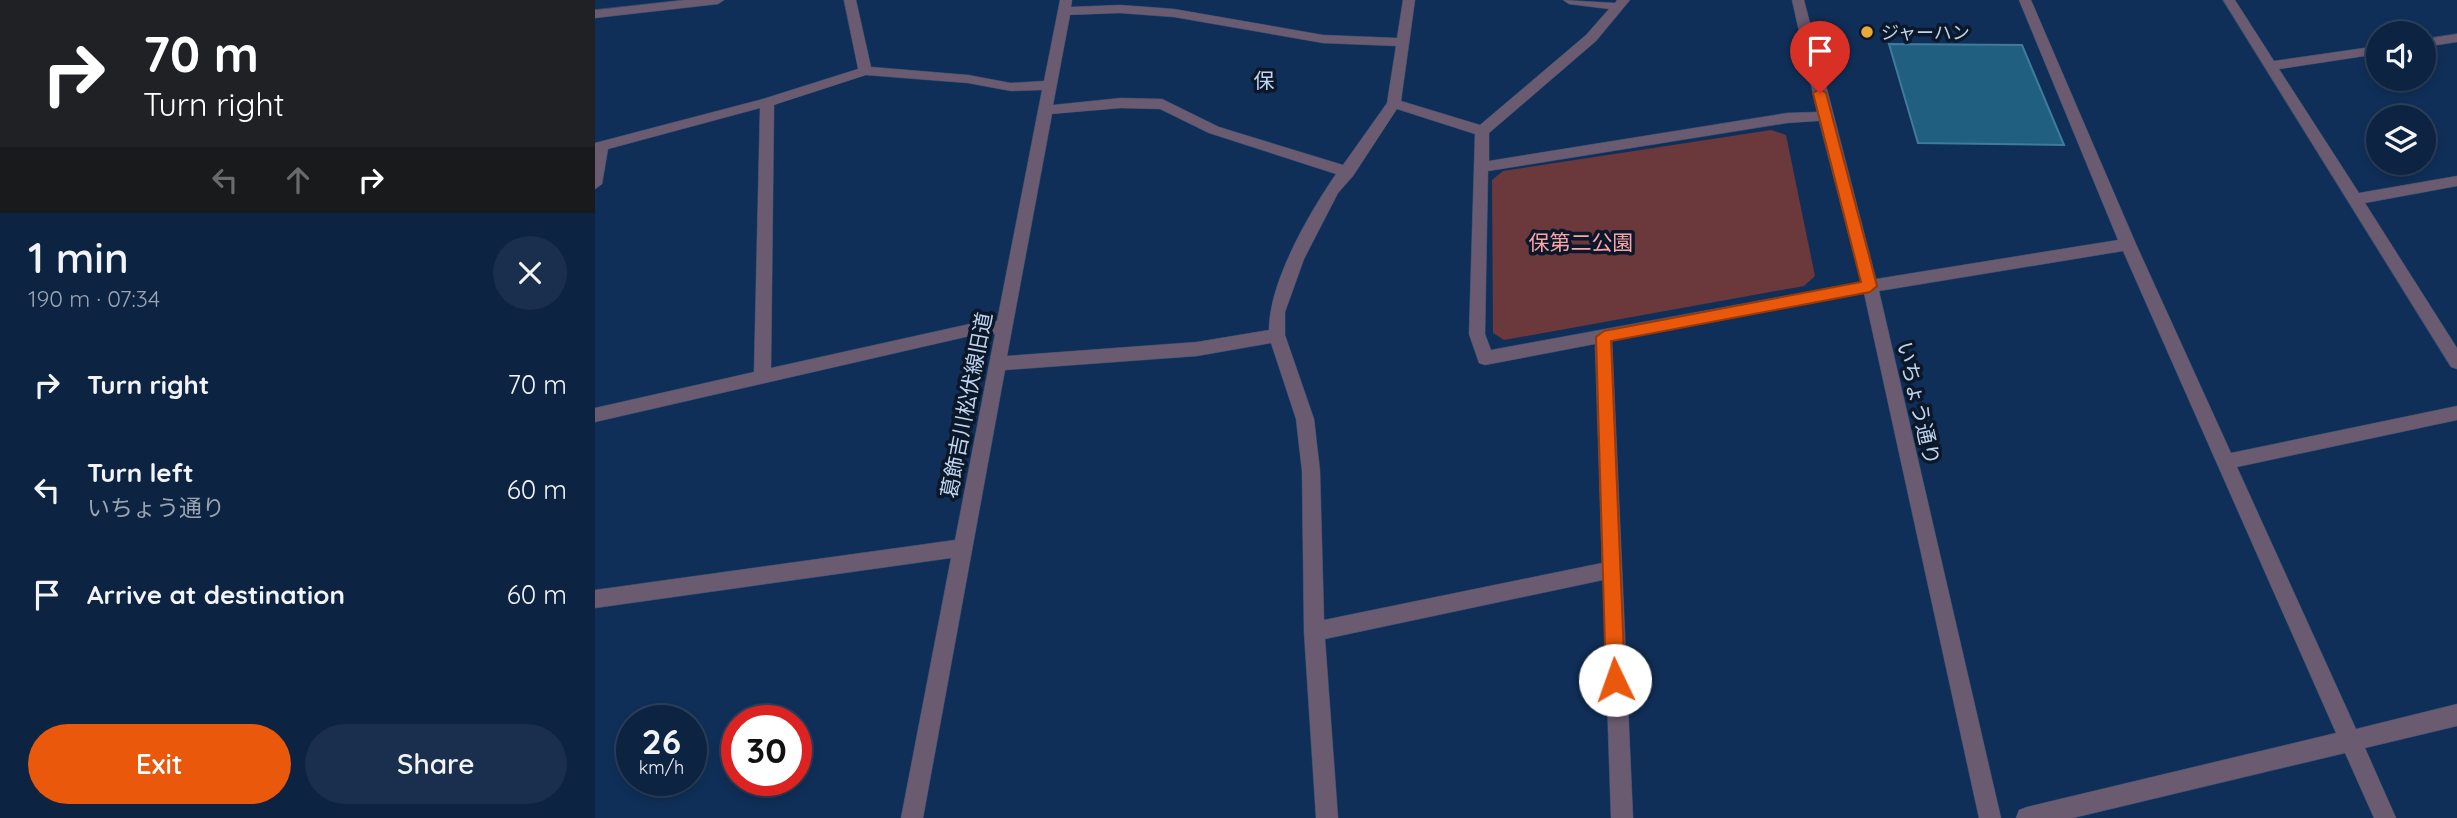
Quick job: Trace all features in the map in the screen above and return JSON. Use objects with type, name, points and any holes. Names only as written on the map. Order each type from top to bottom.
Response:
[{"type":"street","points":[[595,14],[718,0]]},
{"type":"street","points":[[850,0],[865,71]]},
{"type":"street","points":[[1327,818],[1314,632],[1310,458],[1305,419],[1277,335],[1277,312],[1292,270],[1332,191],[1348,172],[1394,103],[1409,0]]},
{"type":"street","points":[[1569,0],[1621,3]]},
{"type":"street","name":"いちょう通り","points":[[1798,0],[1825,116],[1870,286],[1990,818]]},
{"type":"street","points":[[2025,0],[2128,244],[2385,818]]},
{"type":"street","points":[[2229,0],[2357,199],[2457,362]]},
{"type":"street","points":[[1621,3],[1591,38],[1482,131],[1477,334],[1485,358],[1870,286],[2128,244]]},
{"type":"street","points":[[1065,6],[1174,13],[1323,39],[1403,42]]},
{"type":"street","name":"葛飾吉川松伏線旧道","points":[[912,818],[1065,6]]},
{"type":"street","points":[[2436,41],[2457,38]]},
{"type":"street","points":[[2269,66],[2366,52]]},
{"type":"street","points":[[595,184],[598,147],[767,102],[865,71],[968,79],[1011,87],[1049,85]]},
{"type":"street","points":[[762,376],[767,102]]},
{"type":"street","points":[[1045,110],[1121,103],[1162,104],[1214,130],[1348,172]]},
{"type":"street","points":[[1394,103],[1482,131]]},
{"type":"street","points":[[1480,167],[1787,118],[1825,116]]},
{"type":"street","points":[[2357,199],[2457,181]]},
{"type":"street","points":[[595,415],[974,329],[1005,327]]},
{"type":"street","points":[[998,364],[1197,349],[1277,335]]},
{"type":"street","points":[[1604,337],[1610,570],[1622,818]]},
{"type":"street","points":[[2226,462],[2457,413]]},
{"type":"street","points":[[595,599],[961,548]]},
{"type":"street","points":[[1314,632],[1610,570]]},
{"type":"street","points":[[2027,818],[2457,715]]},
{"type":"green space","name":"保第二公園","points":[[1771,130],[1786,135],[1815,276],[1804,286],[1504,340],[1493,333],[1492,180],[1503,171]]},
{"type":"building","points":[[1889,44],[2022,45],[2064,145],[1918,143]]},
{"type":"place","name":"ジャーハン","points":[[1867,32]]},
{"type":"district","name":"保","points":[[1264,80]]},
{"type":"route","points":[[1615,680],[1604,337],[1870,286],[1820,93]]}]
